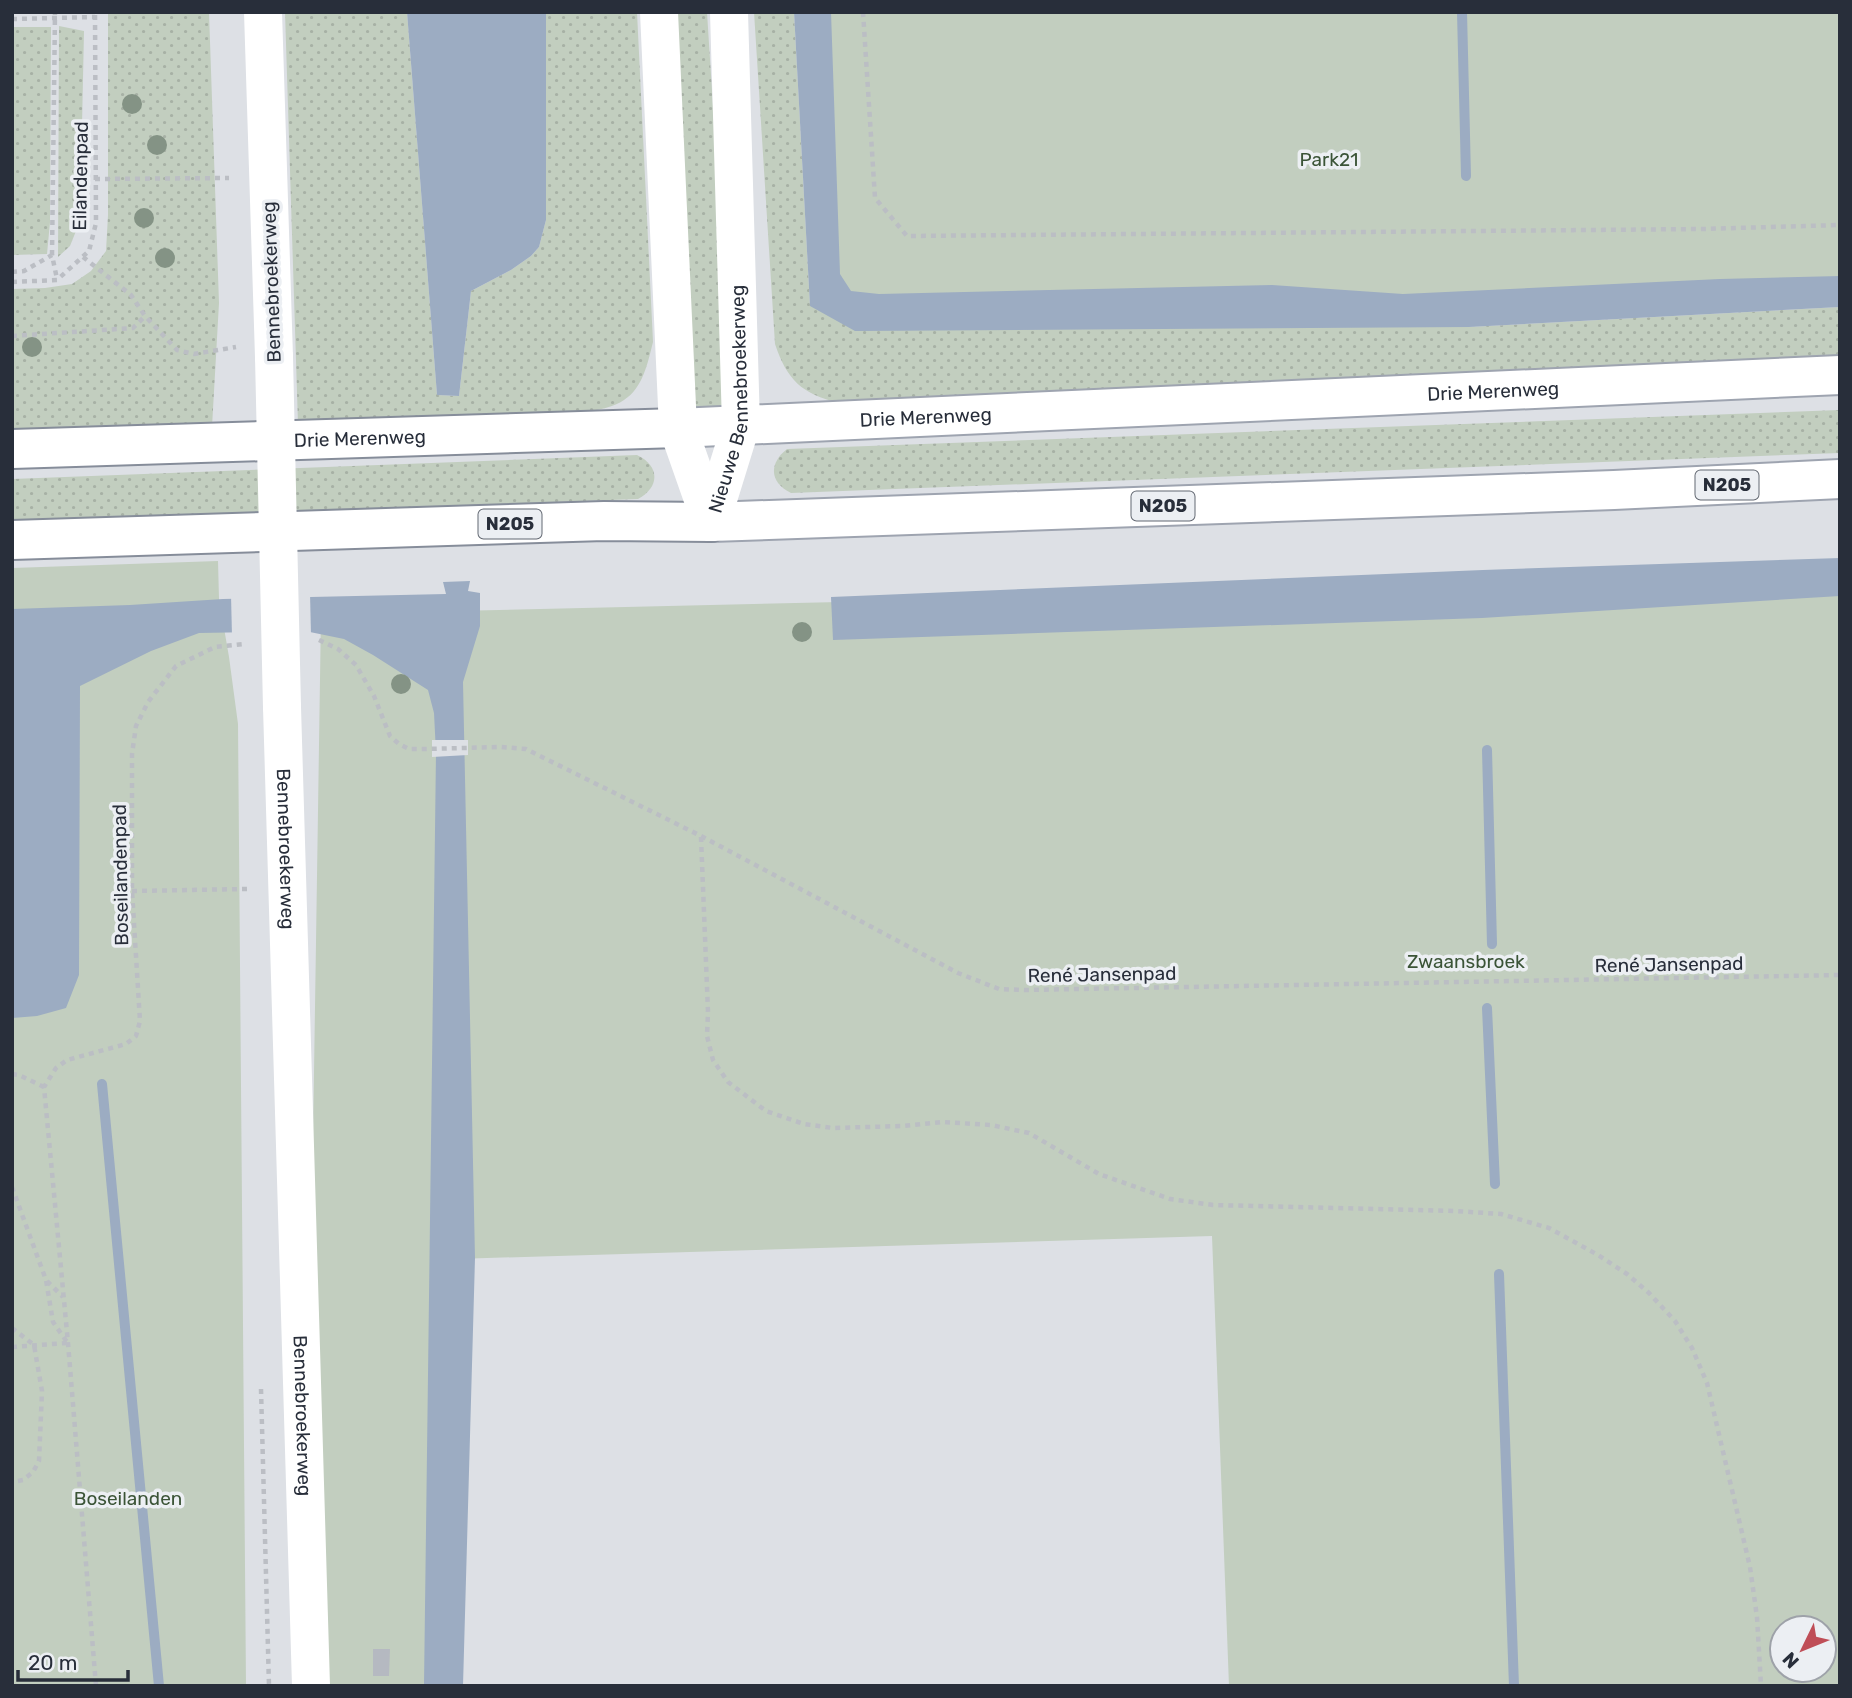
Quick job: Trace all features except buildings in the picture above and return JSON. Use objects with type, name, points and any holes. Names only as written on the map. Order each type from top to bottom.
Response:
[{"type":"main road","name":"Bennebroekerweg","points":[[263,12],[311,1686]]},
{"type":"main road","name":"Nieuwe Bennebroekerweg","points":[[659,12],[678,428],[711,522]]},
{"type":"main road","name":"Nieuwe Bennebroekerweg","points":[[711,522],[741,425],[729,12]]},
{"type":"main road","name":"Drie Merenweg","points":[[12,449],[678,428],[1840,375]]},
{"type":"main road","name":"N205","points":[[12,540],[604,521],[711,522],[1614,490],[1840,479]]},
{"type":"path","points":[[863,12],[876,198],[907,236],[1702,229],[1840,225]]},
{"type":"path","points":[[12,19],[95,14]]},
{"type":"path","name":"Eilandenpad","points":[[57,280],[89,251],[96,223],[95,14]]},
{"type":"path","points":[[12,282],[57,280],[52,255],[55,15]]},
{"type":"path","points":[[95,179],[229,178]]},
{"type":"path","points":[[12,272],[24,271],[52,255]]},
{"type":"path","points":[[83,257],[131,295],[145,316],[177,349],[194,354],[236,347]]},
{"type":"path","points":[[12,336],[133,328],[145,316]]},
{"type":"path","name":"René Jansenpad","points":[[312,638],[338,649],[356,665],[374,696],[390,736],[399,744],[409,749],[526,749],[701,836],[958,973],[999,989],[1840,975]]},
{"type":"path","name":"Boseilandenpad","points":[[44,1087],[48,1077],[67,1060],[126,1044],[136,1036],[140,1021],[132,891],[132,754],[136,726],[148,702],[176,666],[215,647],[256,643]]},
{"type":"path","points":[[701,836],[707,1036],[713,1060],[728,1082],[766,1111],[804,1124],[833,1128],[943,1122],[991,1125],[1029,1133],[1099,1174],[1170,1199],[1213,1205],[1501,1214],[1549,1228],[1627,1274],[1675,1321],[1692,1348],[1707,1383],[1749,1567],[1757,1617],[1761,1686]]},
{"type":"path","points":[[132,891],[247,889]]},
{"type":"path","points":[[12,1074],[44,1087],[96,1686]]},
{"type":"path","points":[[12,1187],[46,1280],[53,1322],[68,1343]]},
{"type":"path","points":[[46,1280],[64,1298]]},
{"type":"path","points":[[12,1328],[34,1345],[43,1391],[39,1461],[33,1472],[23,1480],[12,1482]]},
{"type":"path","points":[[12,1348],[68,1343]]},
{"type":"green space","points":[[108,12],[209,12],[219,303],[212,427],[12,434],[12,289],[72,284],[91,271],[106,251]]},
{"type":"green space","points":[[285,12],[407,12],[437,395],[459,396],[471,291],[531,256],[539,247],[546,220],[546,12],[637,12],[653,342],[644,374],[630,395],[616,404],[588,413],[298,424]]},
{"type":"green space","points":[[668,12],[707,12],[732,407],[694,409]]},
{"type":"green space","points":[[754,12],[794,12],[810,306],[1469,327],[1840,307],[1840,359],[839,403],[826,399],[798,384],[785,367],[775,344]]},
{"type":"green space","name":"Park21","points":[[819,12],[1840,12],[1840,291],[840,306]]},
{"type":"green space","points":[[59,26],[84,31],[80,221],[70,246],[58,257]]},
{"type":"green space","points":[[12,27],[51,27],[50,222],[47,254],[12,255]]},
{"type":"green space","points":[[1840,410],[1840,453],[791,493],[779,484],[774,473],[777,461],[787,449]]},
{"type":"green space","points":[[637,455],[650,465],[654,477],[650,489],[638,499],[12,522],[12,479]]},
{"type":"green space","name":"Boseilanden","points":[[218,561],[219,599],[238,724],[246,1686],[12,1686],[12,568]]},
{"type":"green space","name":"Zwaansbroek","points":[[1840,579],[1840,1686],[1229,1686],[1212,1236],[456,1259],[445,1686],[329,1686],[312,1204],[321,614]]},
{"type":"water","points":[[407,12],[546,12],[546,220],[539,247],[531,256],[471,291],[459,396],[437,395]]},
{"type":"water","points":[[794,12],[831,12],[840,274],[851,291],[879,294],[1272,285],[1403,294],[1840,276],[1840,307],[1469,327],[855,331],[810,306]]},
{"type":"water","points":[[1840,558],[1840,596],[1482,618],[833,640],[831,597]]},
{"type":"water","points":[[470,581],[468,591],[480,593],[480,626],[463,682],[475,1258],[463,1686],[424,1686],[436,753],[434,713],[428,690],[344,639],[305,631],[199,633],[151,651],[80,686],[79,975],[66,1008],[37,1016],[12,1018],[12,609],[223,599],[446,594],[443,582]]},
{"type":"pier","points":[[310,593],[311,635],[232,636],[231,595]]},
{"type":"pier","points":[[432,740],[468,740],[468,755],[432,757]]},
{"type":"waterway","points":[[1462,12],[1466,176]]},
{"type":"waterway","points":[[1487,750],[1492,944]]},
{"type":"waterway","points":[[1487,1008],[1495,1184]]},
{"type":"waterway","points":[[102,1084],[159,1686]]},
{"type":"waterway","points":[[1499,1274],[1514,1686]]}]
